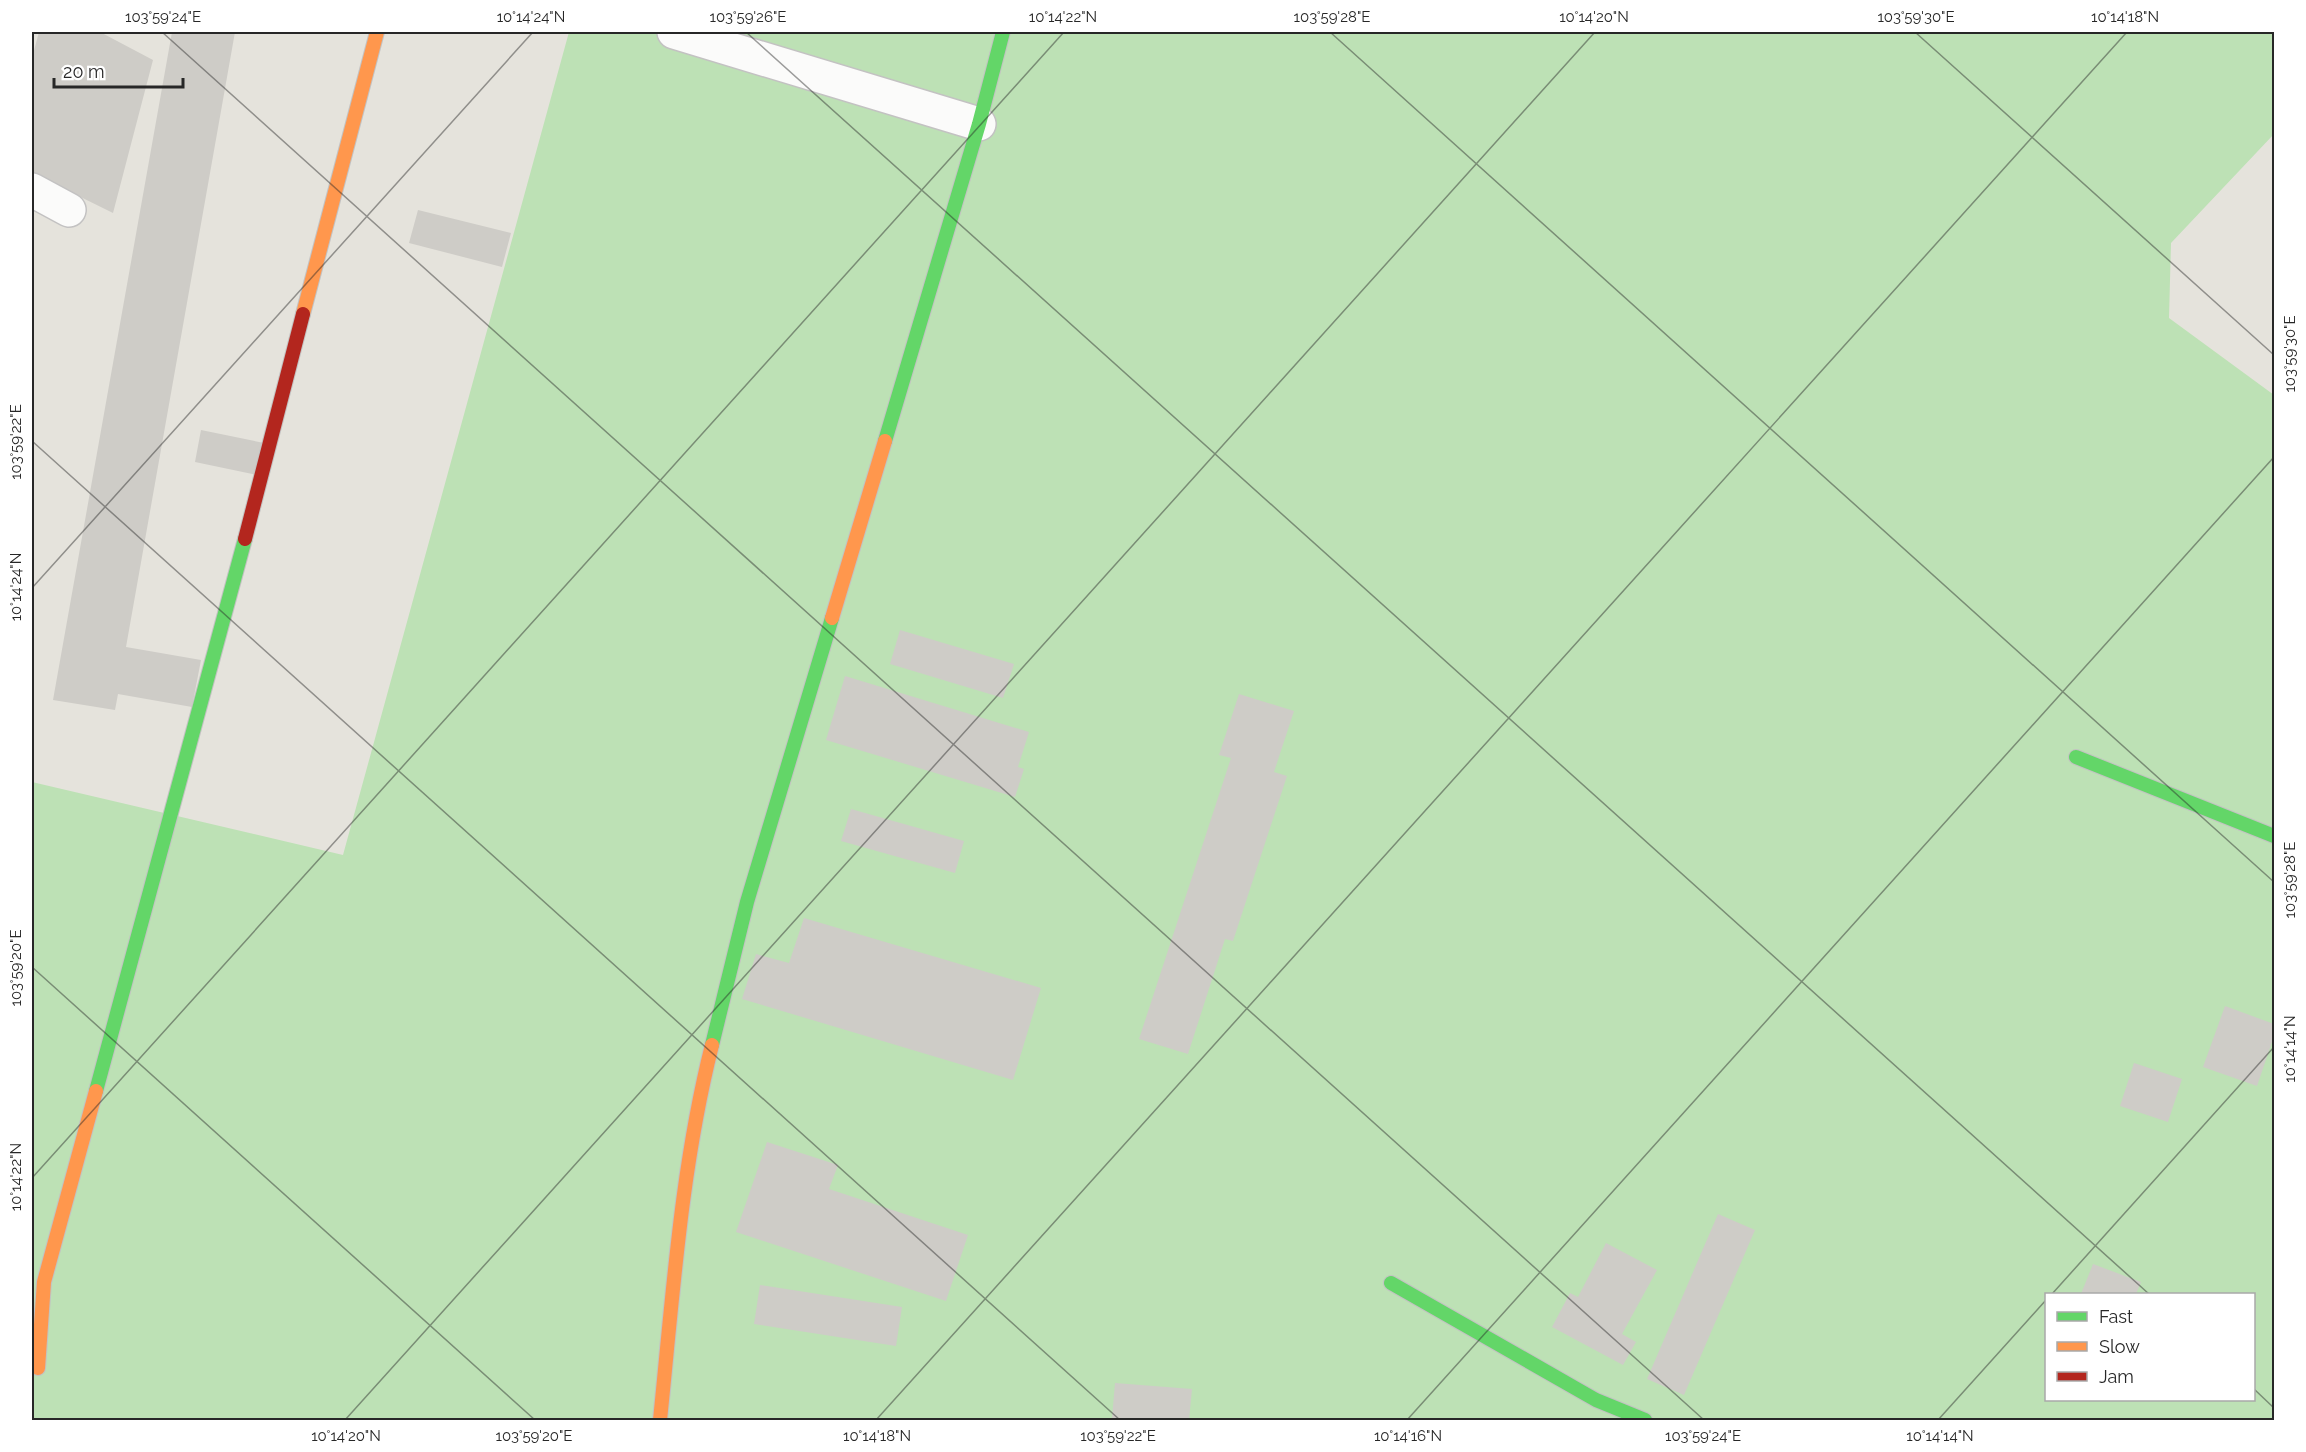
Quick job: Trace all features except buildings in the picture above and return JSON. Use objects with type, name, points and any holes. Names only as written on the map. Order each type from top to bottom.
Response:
[{"type":"street","points":[[38,1368],[44,1282],[203,700],[377,32]]},
{"type":"street","points":[[674,32],[979,124]]},
{"type":"street","points":[[660,1420],[682,1199],[699,1097],[747,902],[979,124],[1003,32]]},
{"type":"street","points":[[32,190],[69,210]]},
{"type":"street","points":[[2076,757],[2274,836]]},
{"type":"street","points":[[1391,1283],[1596,1400],[1645,1420]]},
{"type":"green space","points":[[569,32],[2274,32],[2274,134],[2171,243],[2169,318],[2274,395],[2274,1420],[32,1420],[32,782],[343,855]]},
{"type":"traffic: fast","points":[[885,441],[979,124],[1003,32]]},
{"type":"traffic: fast","points":[[96,1091],[245,539]]},
{"type":"traffic: fast","points":[[712,1045],[747,902],[832,618]]},
{"type":"traffic: fast","points":[[2076,757],[2274,836]]},
{"type":"traffic: fast","points":[[1391,1283],[1596,1400],[1645,1420]]},
{"type":"traffic: slow","points":[[303,314],[377,32]]},
{"type":"traffic: slow","points":[[832,618],[885,441]]},
{"type":"traffic: slow","points":[[660,1420],[685,1184],[701,1091],[712,1045]]},
{"type":"traffic: slow","points":[[38,1368],[44,1282],[96,1091]]},
{"type":"traffic: jam","points":[[245,539],[303,314]]}]
